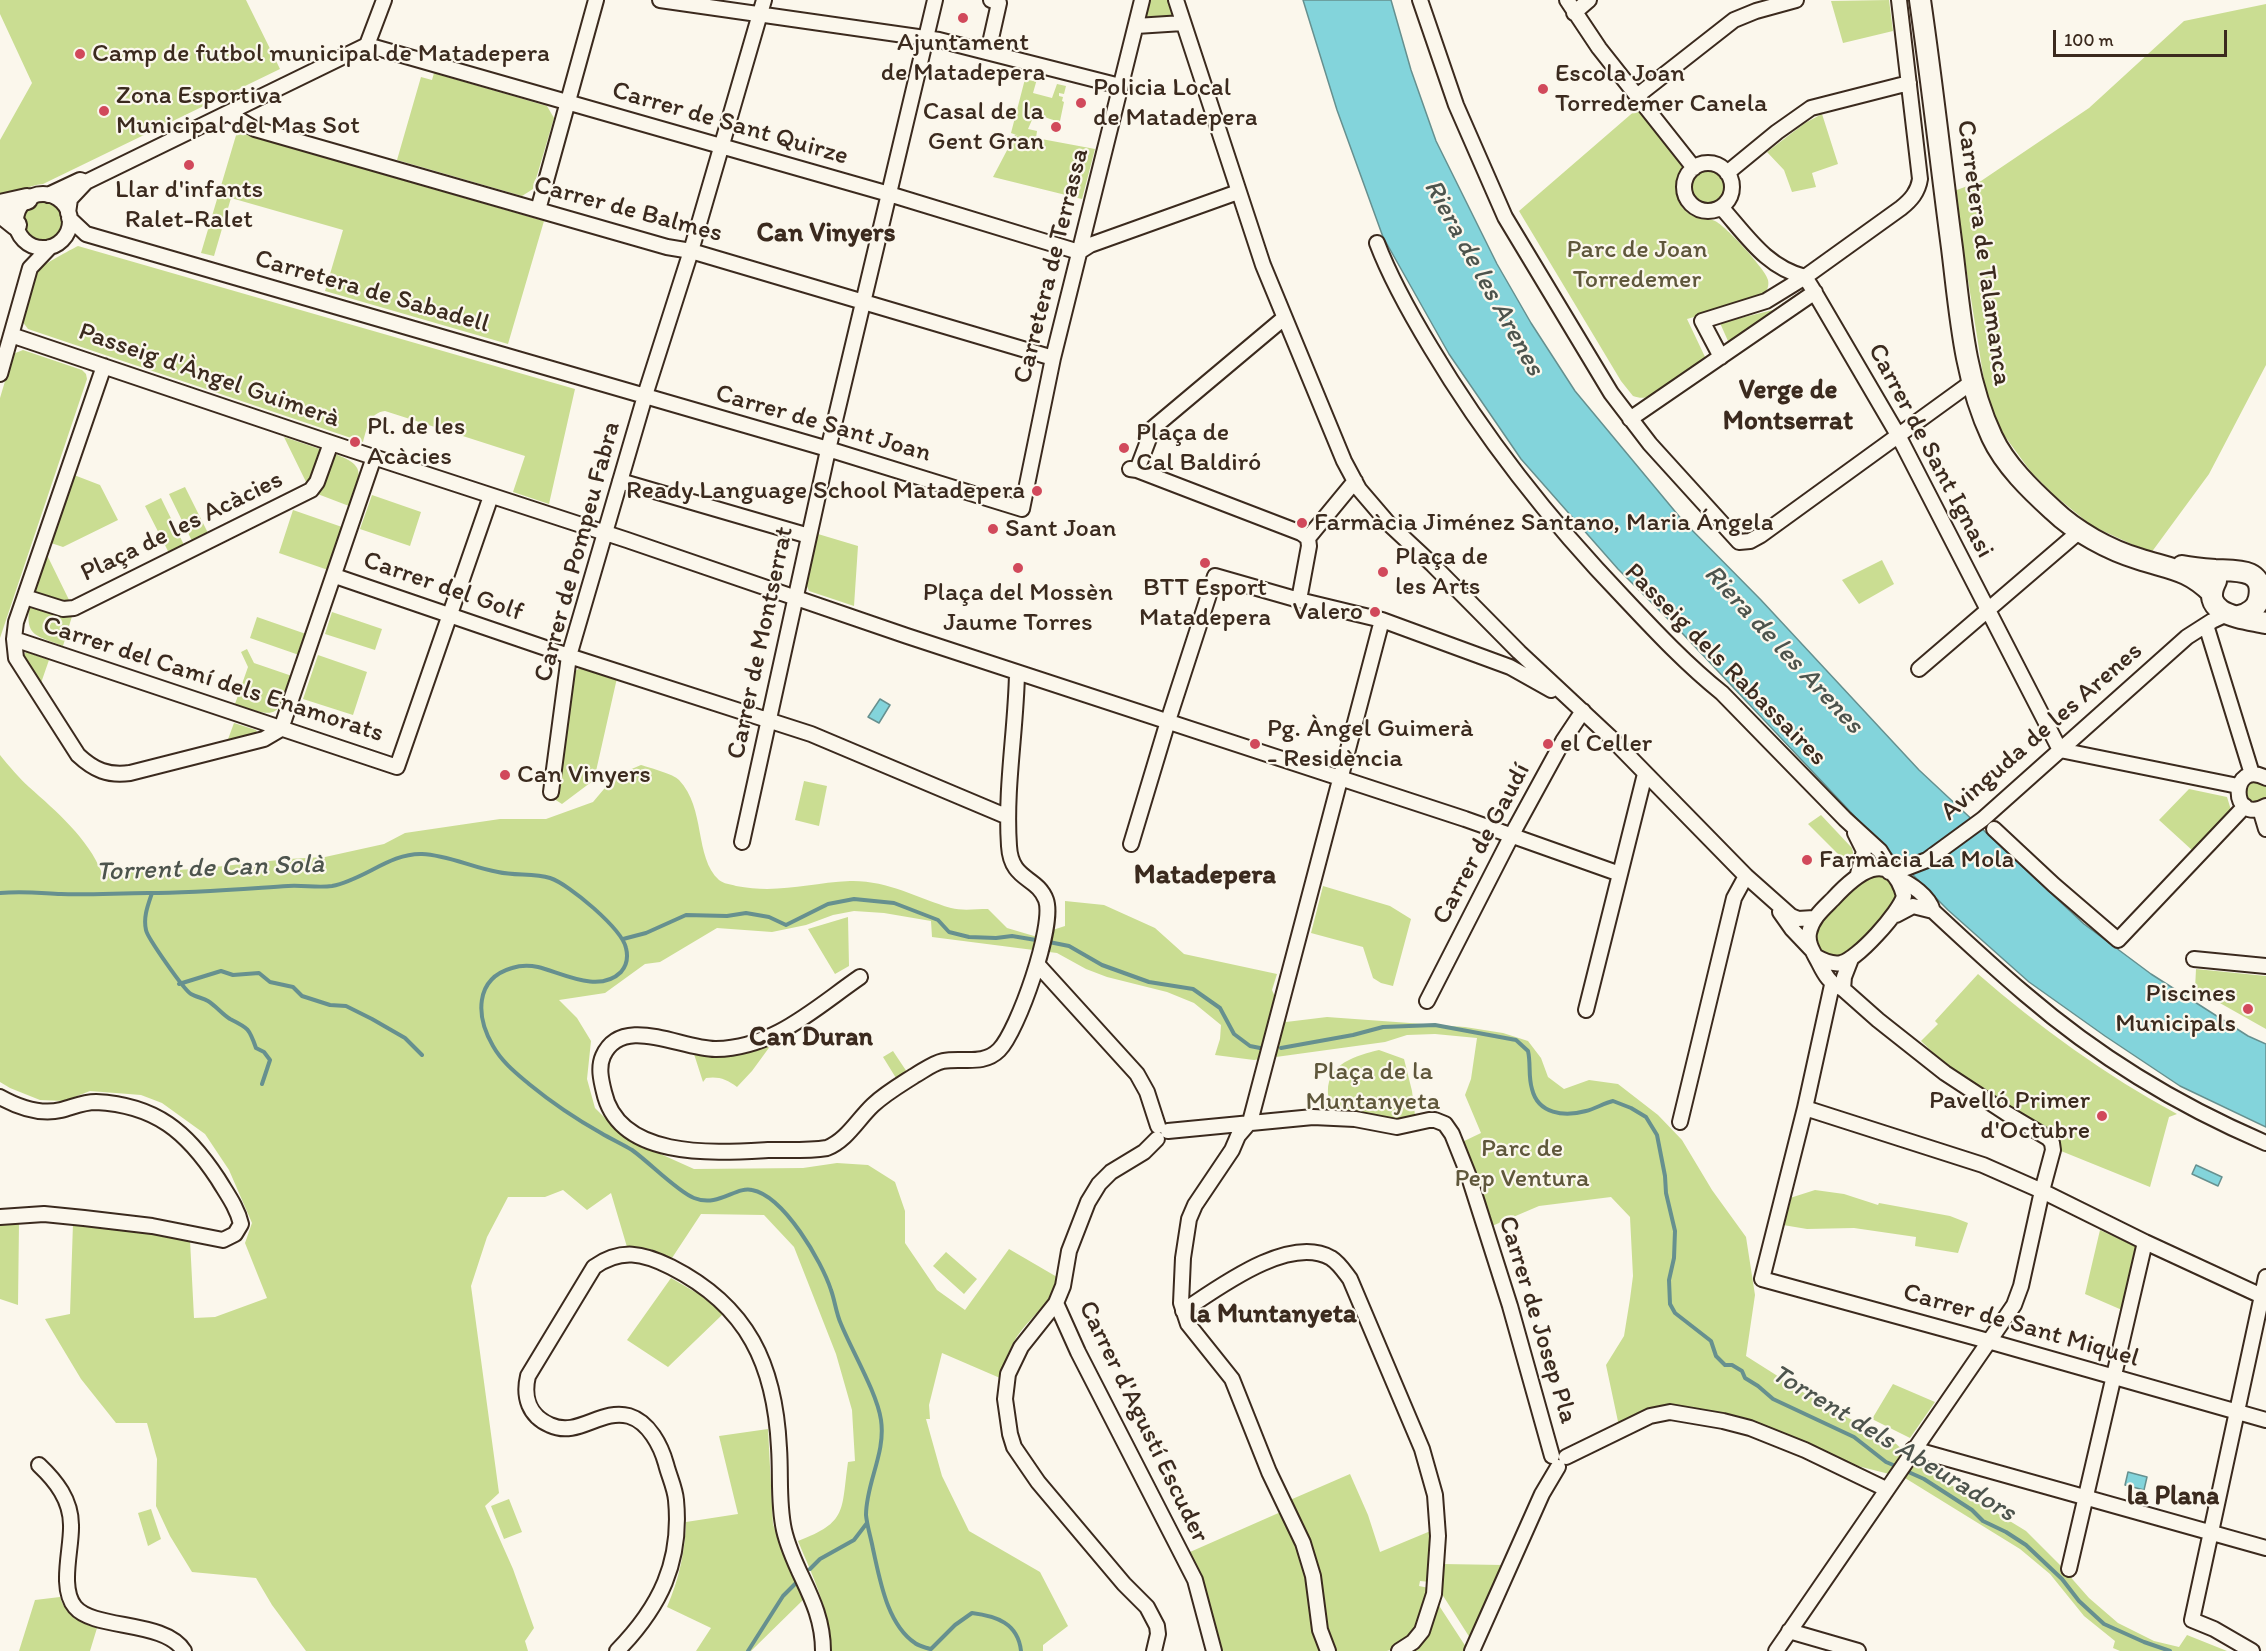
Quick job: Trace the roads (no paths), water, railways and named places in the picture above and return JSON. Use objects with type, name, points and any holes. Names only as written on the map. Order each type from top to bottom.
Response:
[{"type":"street","points":[[0,374],[30,268],[67,232],[73,195],[86,182],[367,45],[384,0]]},
{"type":"street","points":[[538,210],[596,0]]},
{"type":"street","points":[[660,0],[927,38],[1120,86]]},
{"type":"street","name":"Carrer de Pompeu Fabra","points":[[551,792],[569,656],[644,397],[691,251],[764,0]]},
{"type":"street","name":"Carrer de Montserrat","points":[[742,842],[828,449],[935,0]]},
{"type":"street","points":[[988,52],[999,3],[991,0]]},
{"type":"street","name":"Carretera de Terrassa","points":[[1022,509],[1053,358],[1142,0]]},
{"type":"street","points":[[1176,0],[1263,265],[1355,482],[1389,524],[1518,651],[1583,711],[1746,876],[1791,916],[1814,918]]},
{"type":"street","points":[[1420,0],[1456,105],[1504,217],[1611,393],[1684,482],[1739,542],[1750,542],[1761,535],[1972,382]]},
{"type":"street","points":[[1567,0],[1574,13],[1694,168]]},
{"type":"street","points":[[1574,13],[1589,0]]},
{"type":"street","points":[[1637,96],[1734,20],[1756,11],[1796,0]]},
{"type":"street","points":[[1721,357],[1702,321],[1766,301],[1805,277],[1901,208],[1911,200],[1919,186],[1899,0]]},
{"type":"street","name":"Carretera de Talamanca","points":[[1920,0],[1964,341],[1977,402],[1993,439],[2006,459],[2029,487],[2055,512],[2099,542],[2138,559],[2162,565]]},
{"type":"street","points":[[1136,26],[1183,23]]},
{"type":"street","name":"Carrer de Sant Quirze","points":[[367,45],[889,194],[1079,252]]},
{"type":"street","points":[[1727,173],[1811,108],[1909,83]]},
{"type":"street","name":"Carrer de Balmes","points":[[228,113],[255,129],[667,247],[691,251],[1053,358]]},
{"type":"street","points":[[1706,163],[1716,165],[1727,173],[1731,189],[1729,197],[1721,207],[1713,211],[1704,211],[1691,204],[1686,197],[1684,189],[1688,173],[1694,168],[1706,163]]},
{"type":"street","points":[[0,205],[33,196],[48,195],[80,180],[86,182]]},
{"type":"street","points":[[1079,252],[1090,245],[1238,192]]},
{"type":"street","points":[[48,195],[61,201],[69,216]]},
{"type":"street","points":[[27,199],[18,211],[19,231],[30,268]]},
{"type":"street","points":[[1721,207],[1768,258],[1787,273],[1805,277]]},
{"type":"street","points":[[0,212],[32,245],[54,244],[86,234]]},
{"type":"street","name":"Carretera de Sabadell","points":[[69,216],[86,234],[644,397]]},
{"type":"street","name":"Passeig dels Rabassaires","points":[[1377,243],[1406,304],[1448,378],[1506,462],[1586,559],[1701,678],[1722,693],[1845,819],[1880,851],[1895,874],[2024,994],[2100,1052],[2170,1096],[2266,1143]]},
{"type":"street","name":"Carrer de Sant Ignasi","points":[[1805,277],[1898,435],[2060,750]]},
{"type":"street","points":[[1630,419],[1815,292]]},
{"type":"street","points":[[1284,318],[1153,428],[1134,469],[1301,533],[1308,538]]},
{"type":"street","name":"Passeig d'Àngel Guimerà","points":[[11,335],[330,443],[605,532],[1017,673],[1512,835],[1620,874]]},
{"type":"street","points":[[104,366],[16,622],[14,639],[16,658],[78,755],[100,771],[118,775],[130,773],[264,739],[281,729],[374,457]]},
{"type":"street","name":"Carrer de Sant Joan","points":[[644,397],[828,449],[1022,509]]},
{"type":"street","name":"Plaça de les Acàcies","points":[[25,597],[63,609],[74,608],[311,490],[318,482],[330,443]]},
{"type":"street","points":[[620,481],[809,536]]},
{"type":"street","points":[[1299,600],[1309,546],[1308,538],[1355,482]]},
{"type":"street","points":[[449,614],[490,496]]},
{"type":"street","points":[[1919,669],[2081,530]]},
{"type":"street","points":[[2162,565],[2167,563],[2238,571],[2266,570]]},
{"type":"street","points":[[2162,565],[2191,574],[2223,606],[2266,623]]},
{"type":"street","points":[[2238,571],[2256,580],[2263,594],[2251,611],[2223,606],[2217,578],[2238,571]]},
{"type":"street","name":"Carrer del Golf","points":[[335,576],[569,656],[810,734],[1008,817]]},
{"type":"street","points":[[1131,844],[1215,576],[1299,600],[1382,620],[1509,666]]},
{"type":"street","name":"Avinguda de les Arenes","points":[[2187,637],[2206,625],[2223,606]]},
{"type":"street","name":"Avinguda de les Arenes","points":[[1858,874],[1872,868],[1895,874],[1927,860],[1983,819],[2187,637],[2203,619],[2223,606]]},
{"type":"street","name":"Carrer del Camí dels Enamorats","points":[[14,639],[397,767],[449,614]]},
{"type":"street","points":[[1328,1651],[1320,1630],[1313,1576],[1303,1543],[1269,1472],[1232,1379],[1188,1324],[1181,1303],[1181,1290],[1189,1219],[1195,1205],[1232,1150],[1238,1136],[1250,1122],[1382,620]]},
{"type":"street","points":[[2206,625],[2252,774]]},
{"type":"street","points":[[1518,651],[1508,650],[1504,653],[1503,662],[1571,701]]},
{"type":"street","points":[[860,977],[786,1029],[746,1045],[709,1049],[639,1034],[626,1036],[611,1045],[601,1063],[602,1084],[611,1113],[623,1127],[640,1136],[691,1152],[827,1148],[842,1139],[874,1103],[926,1068],[942,1061],[985,1059],[1001,1049],[1016,1021],[1038,965],[1048,909],[1044,897],[1020,875],[1010,859],[1008,817],[1017,673]]},
{"type":"street","name":"Carrer de Gaudí","points":[[1427,1001],[1512,835],[1563,741],[1583,711]]},
{"type":"street","points":[[2060,750],[2238,786]]},
{"type":"street","points":[[1586,1010],[1645,774]]},
{"type":"street","points":[[2266,778],[2252,774],[2241,781],[2238,786],[2238,795],[2245,806],[2250,809],[2263,808],[2266,829]]},
{"type":"street","points":[[1994,829],[2118,940],[2245,806]]},
{"type":"street","name":"Passeig dels Rabassaires","points":[[1845,819],[1864,851],[1858,874]]},
{"type":"street","name":"Avinguda de les Arenes","points":[[1893,918],[1927,860]]},
{"type":"street","points":[[1776,1651],[2014,1305],[2053,1150],[2048,1138],[2006,1113],[1921,1055],[1838,987],[1813,952],[1809,935],[1814,918],[1858,874]]},
{"type":"street","points":[[1680,1122],[1734,898],[1746,876]]},
{"type":"street","points":[[1771,898],[1792,929],[1821,960],[1837,964],[1851,959]]},
{"type":"street","points":[[1933,911],[1913,906],[1893,918],[1851,959],[1838,987],[1804,1108],[1972,1161],[2042,1191],[2264,1297]]},
{"type":"street","points":[[2194,959],[2266,966]]},
{"type":"street","points":[[1038,965],[1137,1074],[1147,1092],[1161,1132]]},
{"type":"street","points":[[0,1097],[44,1112],[97,1102],[126,1107],[158,1118],[180,1131],[196,1148],[235,1207],[241,1224],[236,1234],[223,1240],[152,1226],[84,1218],[44,1214],[0,1217]]},
{"type":"street","name":"Carrer de Sant Miquel","points":[[1804,1108],[1762,1280],[2266,1420]]},
{"type":"street","name":"Carrer de Josep Pla","points":[[1161,1132],[1250,1122],[1335,1117],[1397,1127],[1429,1120],[1445,1124],[1457,1145],[1468,1174],[1559,1460]]},
{"type":"street","name":"Carrer d'Agustí Escuder","points":[[1161,1132],[1144,1152],[1111,1172],[1099,1184],[1088,1202],[1069,1251],[1063,1286],[1056,1303],[1082,1361],[1195,1580],[1214,1651]]},
{"type":"street","points":[[2069,1569],[2145,1242]]},
{"type":"street","points":[[617,1651],[652,1610],[660,1596],[670,1567],[676,1498],[664,1456],[654,1437],[632,1417],[608,1415],[576,1428],[558,1428],[548,1425],[532,1412],[525,1394],[528,1376],[594,1267],[610,1257],[623,1254],[637,1255],[662,1262],[713,1293],[732,1310],[758,1350],[770,1383],[777,1419],[779,1490],[785,1533],[815,1602],[820,1620],[823,1651]]},
{"type":"street","points":[[1184,1311],[1262,1263],[1291,1255],[1315,1254],[1330,1257],[1339,1264],[1350,1279],[1422,1449],[1435,1495],[1438,1536],[1434,1594],[1422,1631],[1413,1642],[1399,1651]]},
{"type":"street","points":[[2252,1651],[2214,1629],[2192,1620],[2209,1532],[2264,1297],[2266,1277]]},
{"type":"street","points":[[1056,1303],[1021,1347],[1008,1374],[1005,1399],[1010,1434],[1018,1453],[1038,1482],[1147,1607],[1157,1626],[1158,1634],[1154,1651]]},
{"type":"street","points":[[1472,1651],[1559,1460],[1650,1416],[1670,1412],[1723,1420],[1750,1428],[1805,1450],[1886,1489]]},
{"type":"street","points":[[1913,1449],[2266,1548]]},
{"type":"street","points":[[39,1465],[59,1487],[69,1508],[71,1525],[68,1582],[69,1595],[75,1608],[92,1617],[167,1637],[180,1645],[184,1651]]},
{"type":"street","points":[[1789,1631],[1858,1651]]},
{"type":"water","name":"Riera de les Arenes","points":[[1303,0],[1391,0],[1411,70],[1436,141],[1497,264],[1531,323],[1575,391],[1683,521],[1761,600],[1919,770],[2084,924],[2151,974],[2248,1036],[2266,1044],[2266,1127],[2180,1086],[2105,1036],[2029,982],[1948,910],[1860,822],[1683,634],[1618,569],[1521,459],[1449,354],[1383,237],[1337,110]]},
{"type":"water","points":[[880,699],[890,705],[879,723],[868,717]]},
{"type":"water","points":[[2196,1165],[2222,1177],[2218,1186],[2192,1174]]},
{"type":"water","points":[[2128,1472],[2147,1477],[2144,1490],[2125,1485]]},
{"type":"waterway","name":"Torrent de Can Solà","points":[[0,893],[166,893],[288,886],[327,887],[344,883],[399,858],[422,854],[504,873],[544,876],[569,889],[594,908],[615,930],[626,948],[625,966],[612,978],[591,982],[531,966],[515,967],[500,973],[491,981],[482,1000],[483,1023],[493,1046],[510,1067],[537,1091],[582,1122],[632,1150],[687,1195],[711,1200],[740,1191],[752,1190],[777,1204],[789,1217],[819,1263],[832,1294],[839,1320],[879,1409],[881,1444],[869,1491],[866,1515],[882,1587],[891,1613],[905,1635],[916,1644],[931,1649],[955,1625],[972,1613],[989,1616],[1011,1627],[1019,1641],[1021,1651]]},
{"type":"waterway","points":[[152,893],[145,925],[148,935],[187,990],[208,1001],[249,1032],[256,1048],[264,1052],[270,1060],[262,1084]]},
{"type":"waterway","name":"Torrent dels Abeuradors","points":[[623,939],[646,933],[686,915],[727,916],[746,913],[769,917],[786,925],[828,904],[854,899],[894,903],[938,920],[949,932],[969,937],[1012,936],[1036,940]]},
{"type":"waterway","name":"Torrent dels Abeuradors","points":[[1049,942],[1069,946],[1102,965],[1149,982],[1193,989],[1220,1008],[1234,1034],[1250,1046],[1265,1049]]},
{"type":"waterway","points":[[179,984],[221,971],[233,975],[259,973],[270,982],[293,987],[302,996],[330,1005],[346,1006],[372,1019],[405,1038],[422,1055]]},
{"type":"waterway","name":"Torrent dels Abeuradors","points":[[1281,1048],[1383,1027],[1435,1025],[1516,1040],[1528,1051],[1532,1089],[1535,1097],[1546,1109],[1553,1112],[1578,1113],[1613,1101],[1646,1117],[1657,1135],[1666,1193],[1675,1231],[1674,1258],[1669,1280],[1670,1304],[1675,1313],[1711,1341],[1716,1356],[1725,1365],[1732,1365],[1742,1371],[1745,1378],[1773,1399],[1854,1437],[1886,1462],[1898,1467]]},
{"type":"waterway","name":"Torrent dels Abeuradors","points":[[1904,1470],[1924,1479],[1972,1510],[1983,1521],[2026,1545],[2104,1624],[2170,1651]]},
{"type":"waterway","points":[[810,1569],[820,1559],[854,1540],[867,1523]]},
{"type":"waterway","points":[[748,1651],[783,1596],[796,1583]]},
{"type":"place","name":"Ajuntament de Matadepera","points":[[963,18]]},
{"type":"place","name":"Camp de futbol municipal de Matadepera","points":[[80,54]]},
{"type":"place","name":"Escola Joan Torredemer Canela","points":[[1543,89]]},
{"type":"place","name":"Policia Local de Matadepera","points":[[1081,103]]},
{"type":"place","name":"Zona Esportiva Municipal del Mas Sot","points":[[104,111]]},
{"type":"place","name":"Casal de la Gent Gran","points":[[1056,127]]},
{"type":"place","name":"Llar d'infants Ralet-Ralet","points":[[189,165]]},
{"type":"place","name":"Pl. de les Acàcies","points":[[355,442]]},
{"type":"place","name":"Plaça de Cal Baldiró","points":[[1124,448]]},
{"type":"place","name":"Ready Language School Matadepera","points":[[1037,491]]},
{"type":"place","name":"Farmàcia Jiménez Santano, Maria Ángela","points":[[1302,523]]},
{"type":"place","name":"Sant Joan","points":[[993,529]]},
{"type":"place","name":"BTT Esport Matadepera","points":[[1205,563]]},
{"type":"place","name":"Plaça del Mossèn Jaume Torres","points":[[1018,568]]},
{"type":"place","name":"Plaça de les Arts","points":[[1383,572]]},
{"type":"place","name":"Valero","points":[[1375,612]]},
{"type":"place","name":"Pg. Àngel Guimerà - Residència","points":[[1255,744]]},
{"type":"place","name":"el Celler","points":[[1548,744]]},
{"type":"place","name":"Can Vinyers","points":[[505,775]]},
{"type":"place","name":"Farmàcia La Mola","points":[[1807,860]]},
{"type":"place","name":"Piscines Municipals","points":[[2248,1009]]},
{"type":"place","name":"Pavelló Primer d'Octubre","points":[[2102,1116]]},
{"type":"district","name":"Can Vinyers","points":[[826,234]]},
{"type":"district","name":"Verge de Montserrat","points":[[1788,406]]},
{"type":"district","name":"Matadepera","points":[[1205,876]]},
{"type":"district","name":"Can Duran","points":[[811,1038]]},
{"type":"district","name":"la Muntanyeta","points":[[1273,1315]]},
{"type":"district","name":"la Plana","points":[[2173,1497]]},
{"type":"park label","name":"Parc de Joan Torredemer","points":[[1637,265]]},
{"type":"park label","name":"Plaça de la Muntanyeta","points":[[1373,1087]]},
{"type":"park label","name":"Parc de Pep Ventura","points":[[1522,1164]]}]
